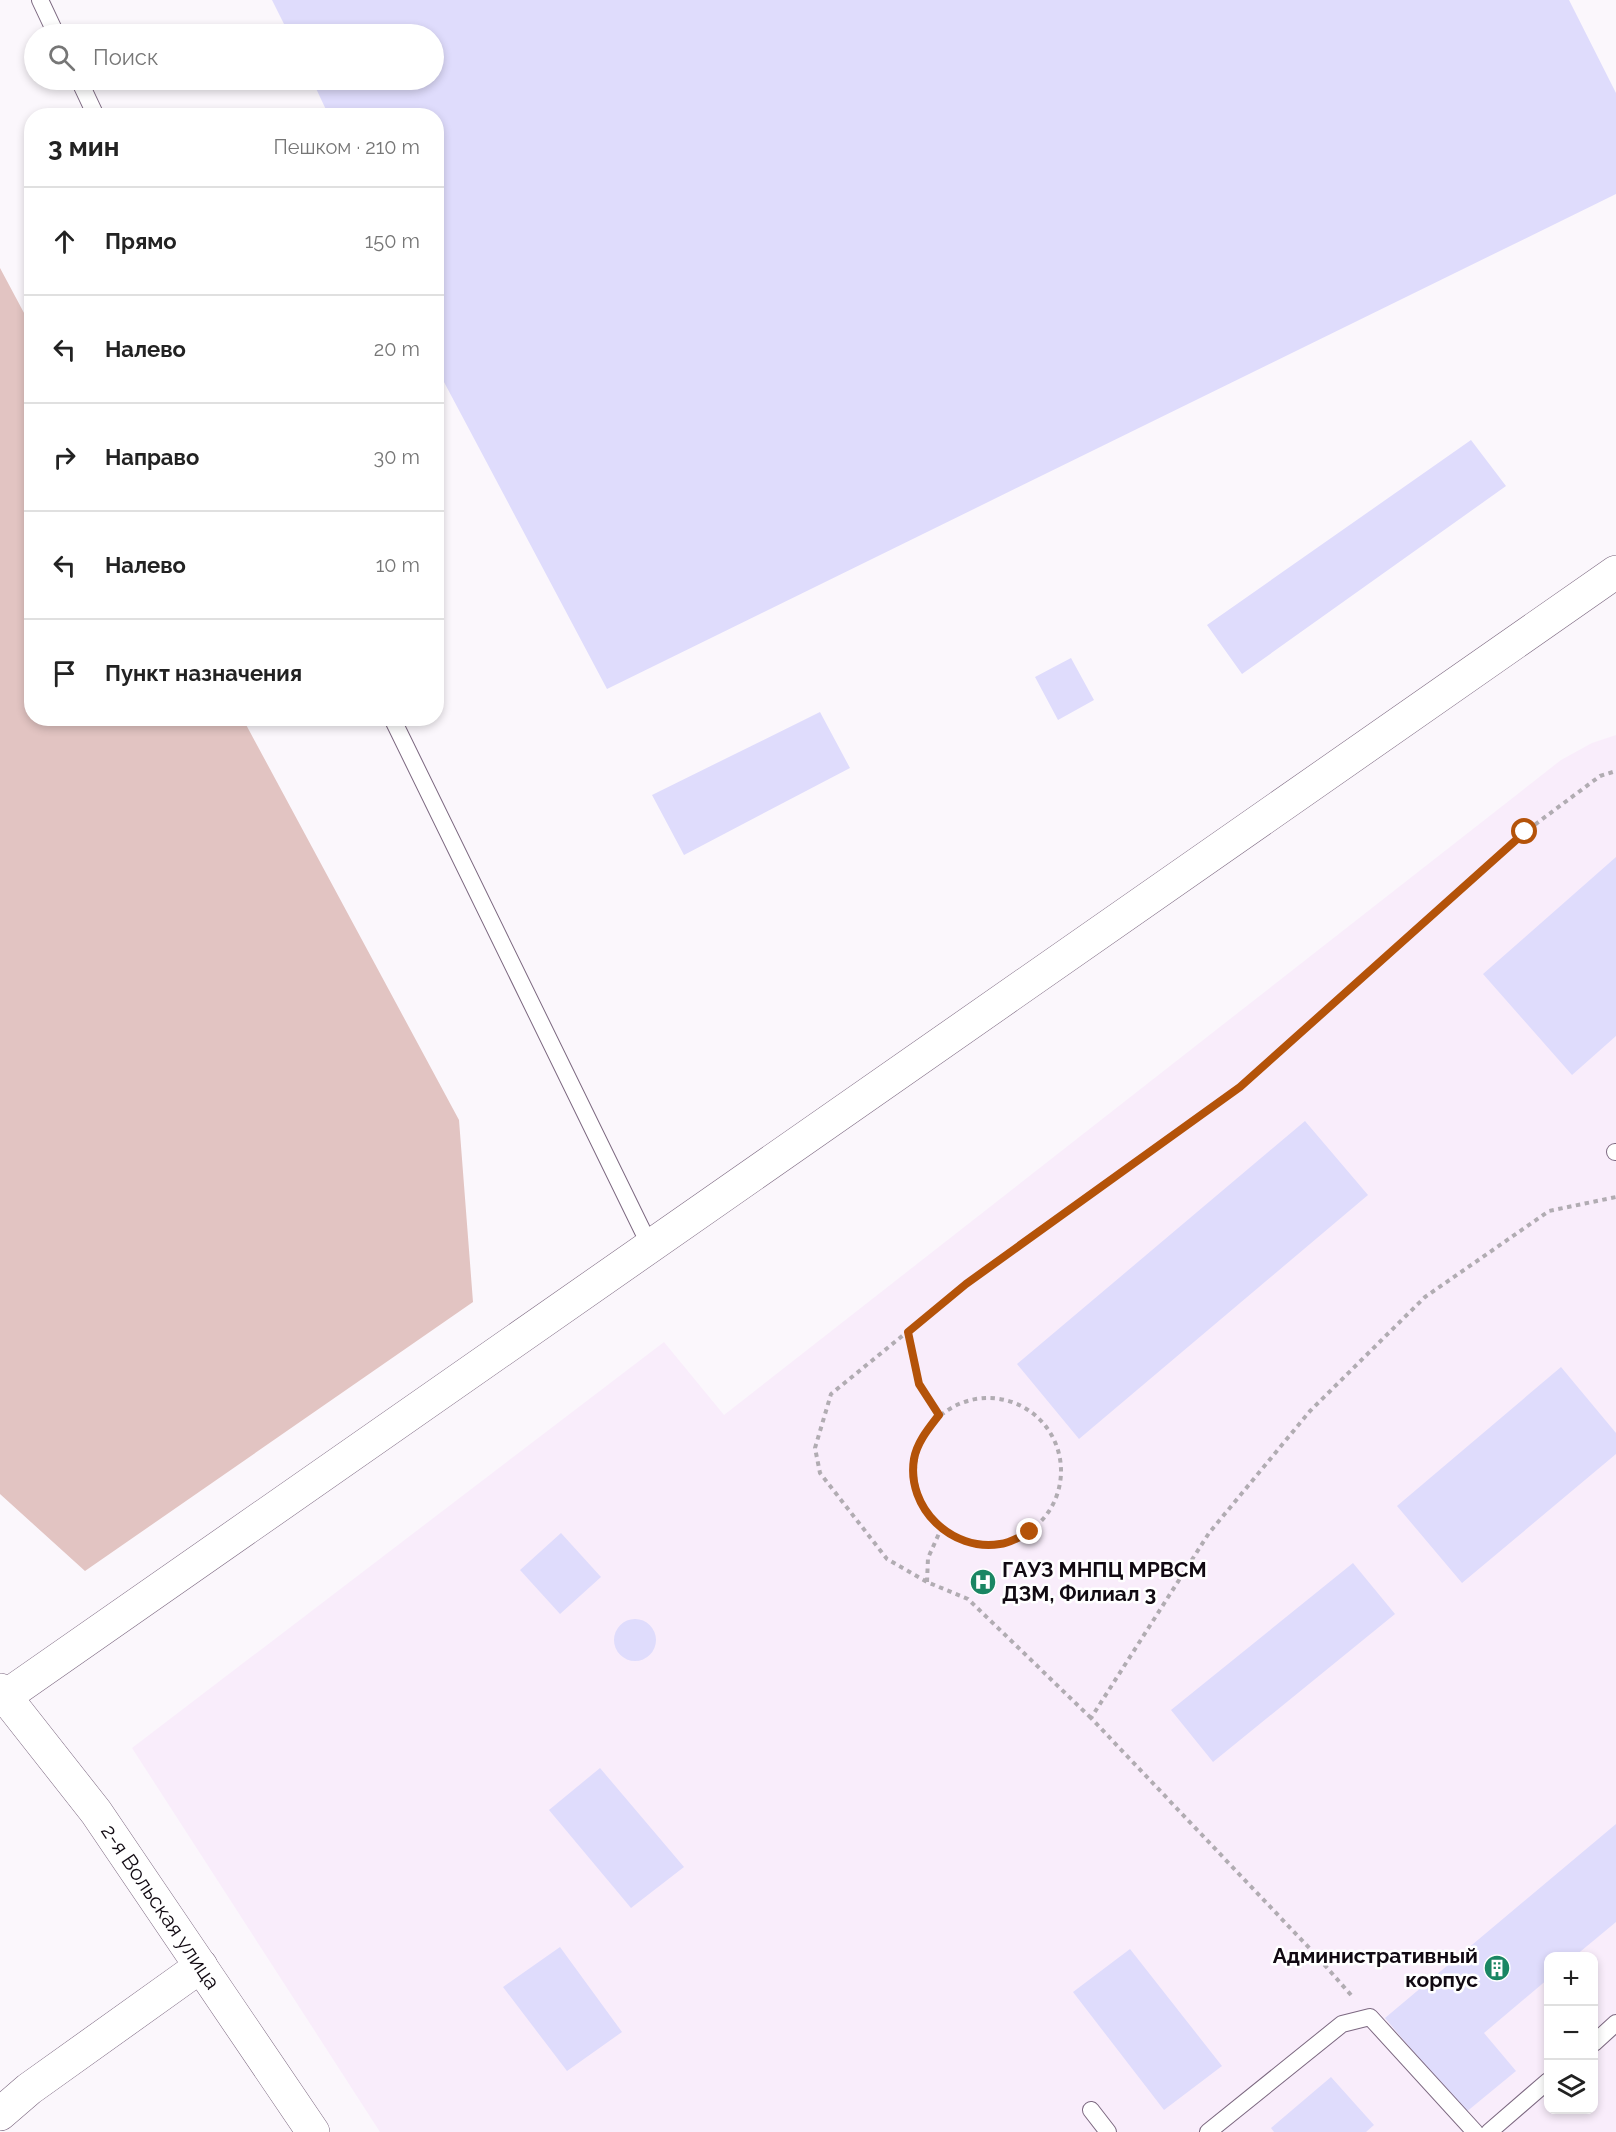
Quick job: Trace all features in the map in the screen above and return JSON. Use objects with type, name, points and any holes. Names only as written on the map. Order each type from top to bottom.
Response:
[{"type":"street","points":[[3,1693],[650,1246],[1616,572]]},
{"type":"street","name":"2-я Вольская улица","points":[[3,1693],[96,1812],[313,2132]]},
{"type":"street","points":[[0,2114],[29,2089],[201,1966]]},
{"type":"lane","points":[[40,0],[51,24]]},
{"type":"lane","points":[[83,90],[92,108]]},
{"type":"lane","points":[[396,726],[650,1246]]},
{"type":"lane","points":[[1209,2132],[1342,2024],[1371,2017],[1475,2132]]},
{"type":"lane","points":[[1598,2039],[1616,2023]]},
{"type":"lane","points":[[1489,2132],[1544,2084]]},
{"type":"lane","points":[[1091,2110],[1108,2132]]},
{"type":"path","points":[[1371,2017],[1315,1954],[1091,1718],[968,1599],[927,1582],[887,1559],[820,1473],[815,1448],[831,1394],[966,1284],[1240,1087],[1525,832],[1600,776],[1616,771]]},
{"type":"path","points":[[1091,1718],[1209,1533],[1318,1403],[1425,1297],[1550,1211],[1616,1197]]},
{"type":"path","points":[[908,1332],[919,1384],[939,1415]]},
{"type":"path","points":[[994,1397],[1022,1405],[1045,1423],[1059,1449],[1062,1478],[1052,1509],[1030,1532],[1001,1544],[969,1543],[941,1529],[924,1509],[915,1485],[914,1459],[923,1435],[939,1415],[965,1400],[994,1397]]},
{"type":"path","points":[[927,1582],[928,1558],[941,1529]]},
{"type":"shaded area","points":[[0,268],[24,313],[24,726],[247,726],[459,1120],[473,1302],[85,1571],[0,1494]]},
{"type":"shaded area","name":"ГАУЗ МНПЦ МРВСМ ДЗМ, Филиал 3","points":[[1616,735],[1616,2132],[380,2132],[132,1748],[664,1342],[724,1415],[1561,760],[1592,743]]},
{"type":"building","points":[[272,0],[1569,0],[1616,93],[1616,194],[607,689],[444,382],[444,108],[325,108],[317,90],[444,90],[444,24],[284,24]]},
{"type":"building","points":[[1471,440],[1506,486],[1242,674],[1207,625]]},
{"type":"building","points":[[1071,658],[1094,700],[1058,720],[1035,677]]},
{"type":"building","points":[[820,712],[850,768],[684,855],[652,795]]},
{"type":"building","points":[[1616,857],[1616,1036],[1572,1075],[1483,974]]},
{"type":"building","points":[[1305,1121],[1368,1195],[1079,1439],[1017,1364]]},
{"type":"building","points":[[1561,1367],[1616,1433],[1616,1454],[1462,1583],[1397,1506]]},
{"type":"building","points":[[561,1533],[601,1577],[560,1614],[520,1570]]},
{"type":"building","points":[[1353,1563],[1395,1614],[1213,1762],[1171,1710]]},
{"type":"building","points":[[635,1619],[643,1620],[650,1625],[655,1632],[655,1648],[650,1655],[643,1660],[635,1661],[627,1660],[620,1655],[615,1648],[614,1640],[615,1632],[620,1625],[627,1620]]},
{"type":"building","points":[[600,1768],[684,1867],[631,1908],[549,1810]]},
{"type":"building","name":"Административный корпус","points":[[1616,1824],[1616,1922],[1580,1952],[1544,1952],[1544,1982],[1484,2033],[1516,2071],[1465,2113],[1385,2018]]},
{"type":"building","points":[[560,1947],[622,2032],[567,2071],[503,1987]]},
{"type":"building","points":[[1130,1949],[1222,2066],[1164,2110],[1073,1992]]},
{"type":"building","points":[[1331,2077],[1374,2125],[1366,2132],[1274,2132],[1271,2128]]},
{"type":"place","name":"ГАУЗ МНПЦ МРВСМ ДЗМ, Филиал 3","points":[[983,1582]]},
{"type":"place","name":"Административный корпус","points":[[1497,1968]]},
{"type":"route","points":[[1030,1532],[1001,1544],[969,1543],[941,1529],[924,1509],[915,1485],[914,1459],[923,1435],[939,1415],[919,1384],[908,1332],[966,1284],[1240,1087],[1525,832]]}]
